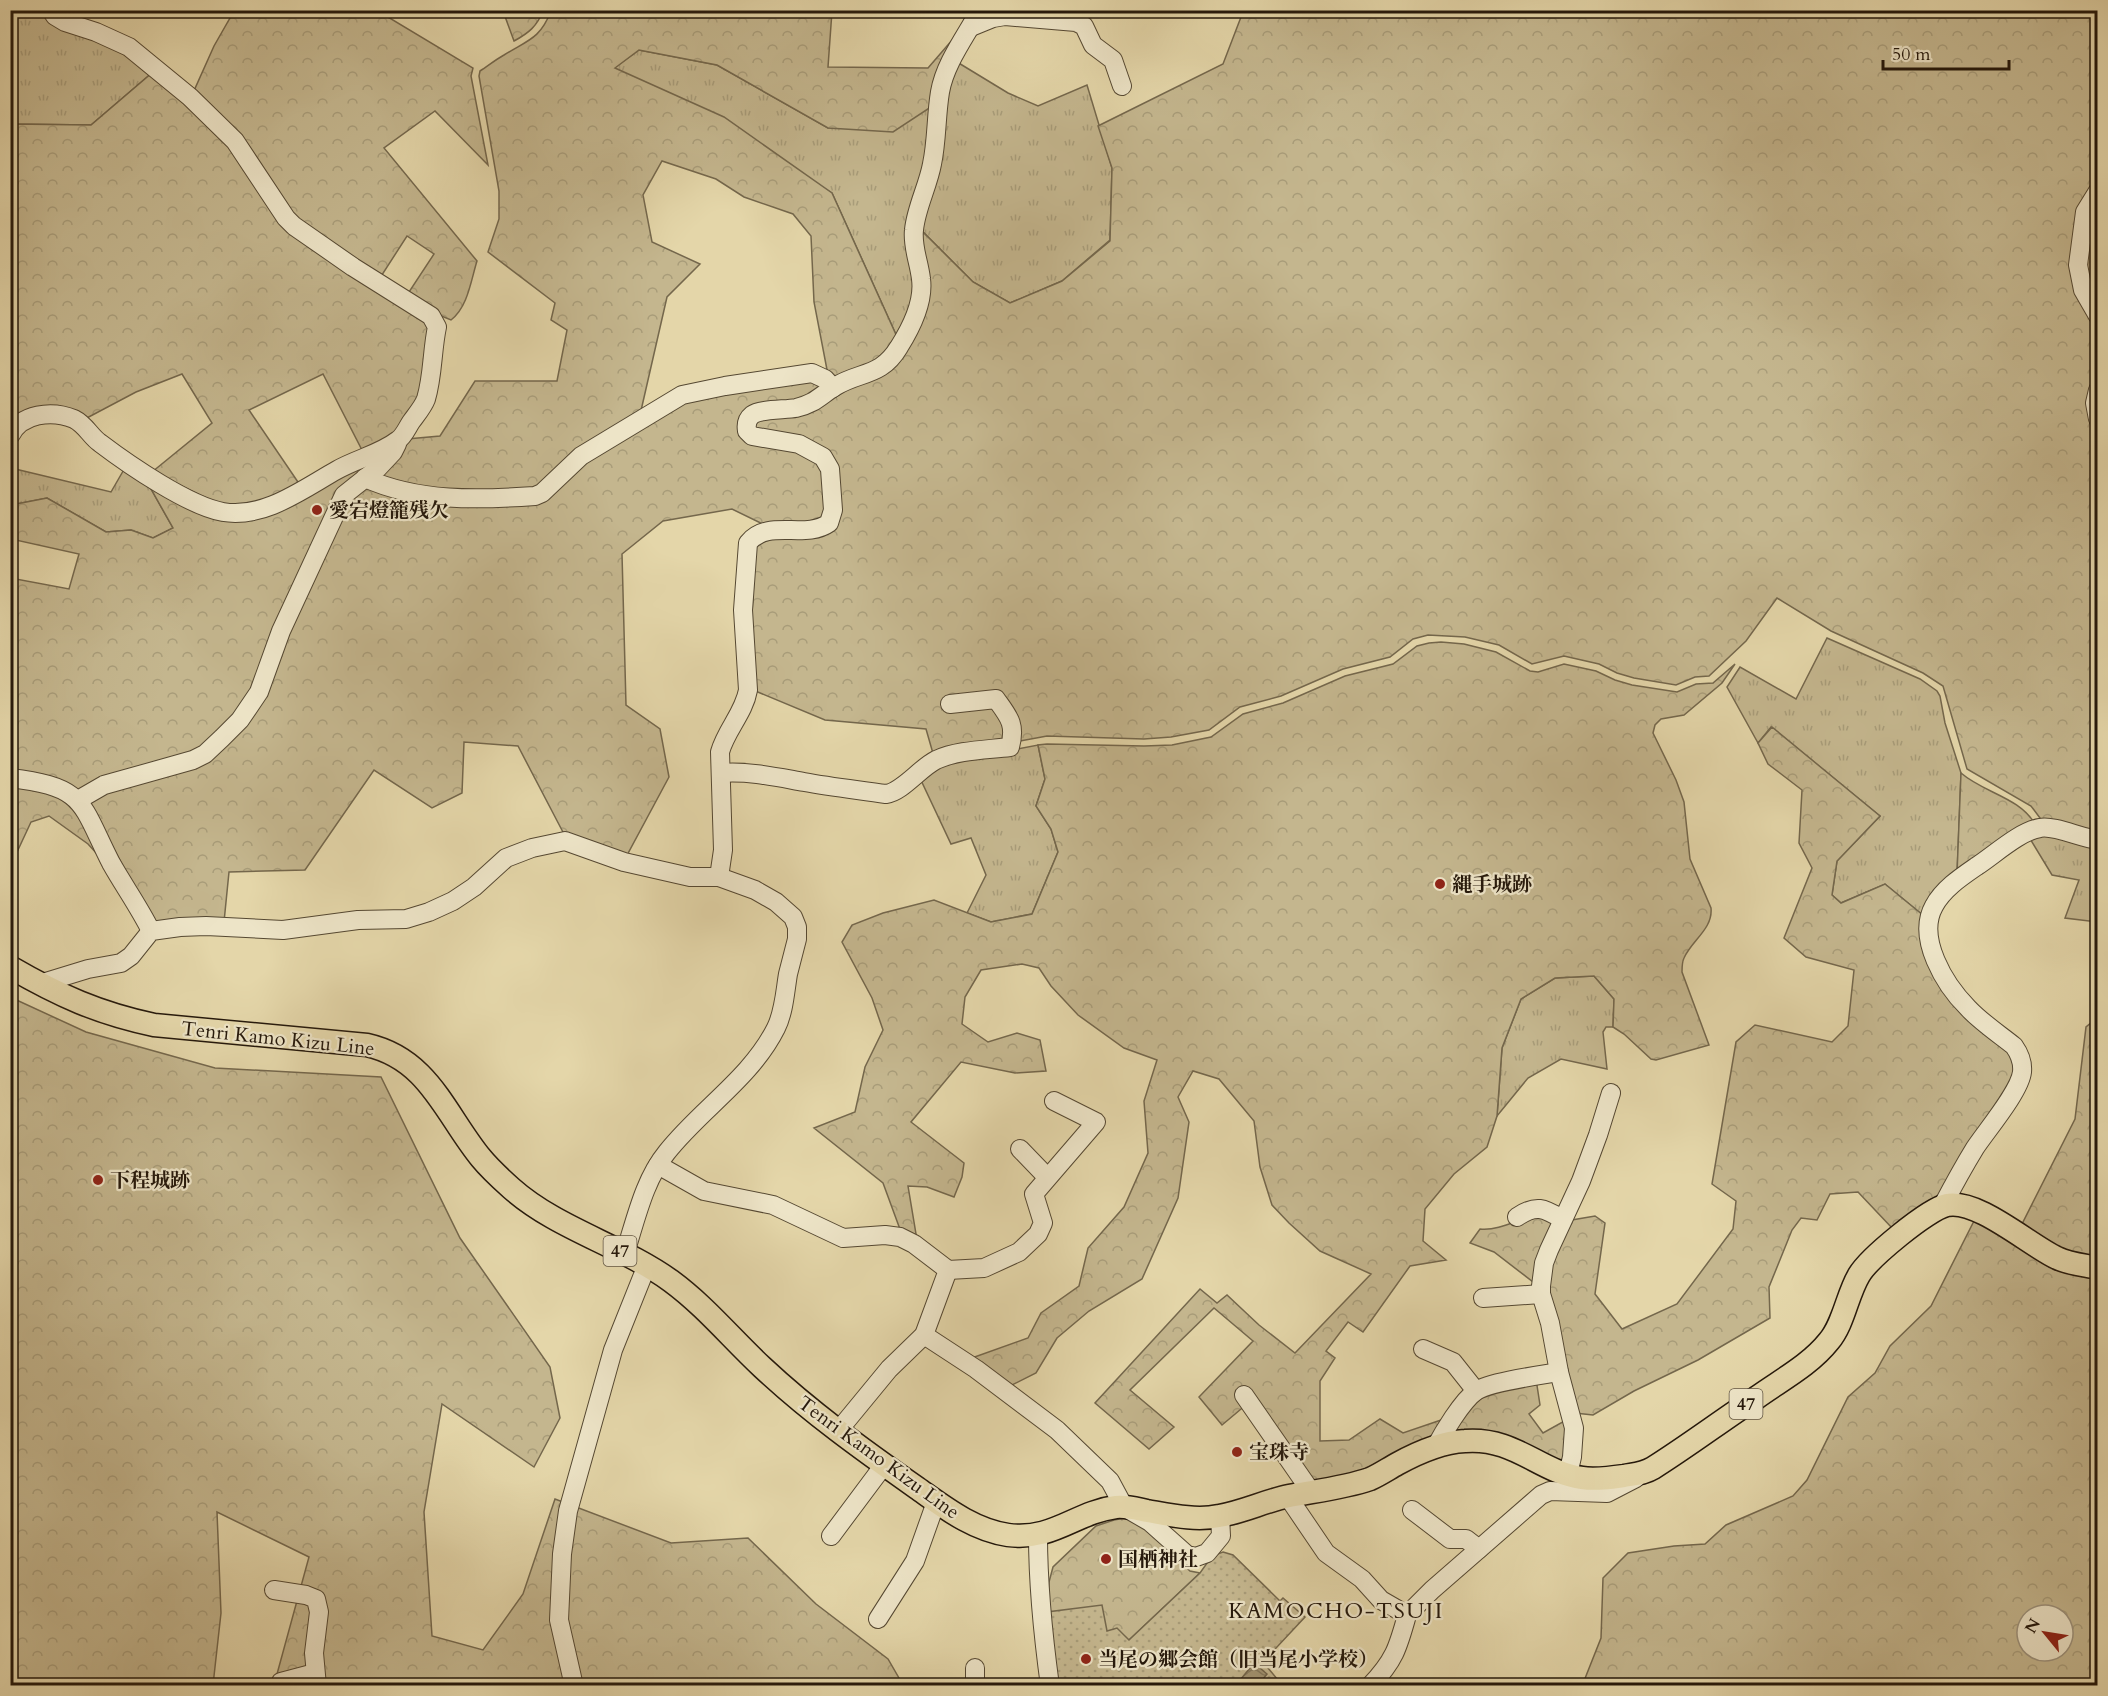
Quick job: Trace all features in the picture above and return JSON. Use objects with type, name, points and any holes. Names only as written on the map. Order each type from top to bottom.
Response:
[{"type":"main road","name":"Tenri Kamo Kizu Line","points":[[10,967],[70,1000],[102,1012],[154,1025],[367,1045],[388,1051],[412,1065],[429,1083],[482,1160],[532,1205],[647,1264],[687,1293],[720,1323],[757,1363],[838,1431],[961,1518],[987,1530],[1012,1536],[1051,1532],[1110,1508],[1124,1506],[1169,1515],[1207,1518],[1220,1516],[1287,1497],[1371,1478],[1404,1460],[1450,1442],[1469,1440],[1505,1445],[1568,1474],[1582,1478],[1609,1479],[1646,1473],[1809,1361],[1833,1337],[1861,1271],[1879,1252],[1942,1205]]},
{"type":"main road","points":[[1942,1205],[1958,1205],[1978,1211],[2058,1258],[2097,1268]]},
{"type":"street","points":[[51,10],[55,16],[65,22],[116,40],[145,59],[190,97],[235,141],[286,218],[294,226],[353,267],[431,316],[437,327],[425,401],[393,452],[344,495],[281,631],[259,692],[240,720],[214,746],[193,760],[104,785],[78,800]]},
{"type":"street","points":[[720,878],[723,850],[720,752],[746,699],[748,690],[743,610],[748,543],[761,533],[818,529],[829,523],[833,516],[830,469],[823,457],[799,444],[752,436],[747,431],[746,424],[748,419],[756,413],[799,407],[825,396],[844,382],[860,378],[887,363],[898,349],[915,314],[920,296],[921,278],[913,244],[914,227],[933,163],[940,92],[943,80],[980,10]]},
{"type":"street","points":[[971,27],[1005,15],[1076,22],[1084,26],[1093,45],[1113,60],[1122,86]]},
{"type":"street","points":[[2097,191],[2085,212],[2078,265],[2083,290],[2097,316]]},
{"type":"street","points":[[365,478],[389,488],[416,494],[470,499],[535,496],[542,493],[581,456],[682,395],[812,373],[825,379],[833,388]]},
{"type":"street","points":[[2097,390],[2095,410],[2097,419]]},
{"type":"street","points":[[10,436],[19,422],[30,416],[50,415],[70,418],[82,423],[99,442],[188,499],[207,508],[224,512],[247,513],[274,504],[353,461],[383,449],[400,439]]},
{"type":"street","points":[[721,773],[771,775],[886,794],[893,793],[922,769],[942,758],[1010,747],[1013,725],[996,699],[950,704]]},
{"type":"street","points":[[10,778],[51,785],[78,800],[88,813],[112,864],[151,931]]},
{"type":"street","points":[[1942,1205],[1975,1149],[2017,1086],[2022,1065],[2014,1046],[1967,1007],[1945,978],[1934,958],[1928,938],[1929,917],[1934,905],[1960,878],[2026,833],[2040,827],[2097,840]]},
{"type":"street","points":[[39,984],[88,969],[121,963],[131,956],[151,931],[197,926],[283,930],[346,921],[406,919],[453,901],[474,887],[506,858],[565,841],[624,862],[690,877],[720,878],[768,897],[789,912],[796,922],[797,939],[777,1026],[764,1050],[748,1069],[697,1119],[658,1165],[643,1198],[625,1253]]},
{"type":"street","points":[[1568,1474],[1572,1458],[1574,1428],[1559,1372],[1550,1323],[1541,1294],[1544,1263],[1581,1181],[1611,1093]]},
{"type":"street","points":[[658,1165],[704,1191],[773,1205],[843,1238],[885,1235],[900,1237],[914,1244],[948,1270],[984,1268],[1019,1252],[1038,1234],[1042,1223],[1034,1194],[1096,1122],[1054,1101]]},
{"type":"street","points":[[1020,1149],[1047,1177]]},
{"type":"street","points":[[1517,1217],[1529,1209],[1546,1209],[1562,1219]]},
{"type":"street","points":[[574,1686],[559,1620],[562,1554],[568,1511],[613,1350],[647,1264]]},
{"type":"street","points":[[838,1431],[870,1389],[924,1335],[948,1270]]},
{"type":"street","points":[[1483,1298],[1541,1294]]},
{"type":"street","points":[[924,1335],[976,1369],[1057,1430],[1110,1480],[1124,1506],[1150,1522],[1187,1555],[1196,1557],[1207,1554],[1221,1536],[1220,1516]]},
{"type":"street","points":[[1423,1349],[1453,1362],[1476,1391]]},
{"type":"street","points":[[1435,1448],[1446,1429],[1476,1391],[1497,1384],[1559,1372]]},
{"type":"street","points":[[1244,1395],[1312,1492]]},
{"type":"street","points":[[831,1536],[884,1465]]},
{"type":"street","points":[[1370,1686],[1387,1667],[1399,1644],[1407,1615],[1541,1495],[1550,1491],[1607,1493],[1646,1473]]},
{"type":"street","points":[[1287,1497],[1326,1553],[1362,1578],[1381,1600],[1407,1615]]},
{"type":"street","points":[[878,1619],[915,1561],[936,1502]]},
{"type":"street","points":[[1413,1510],[1450,1539],[1466,1539],[1479,1549]]},
{"type":"street","points":[[1038,1535],[1038,1578],[1050,1686]]},
{"type":"street","points":[[274,1590],[306,1595],[316,1599],[318,1612],[314,1653],[316,1679],[280,1682],[280,1686]]},
{"type":"green space","points":[[503,10],[543,11],[532,29],[514,41]]},
{"type":"green space","points":[[11,11],[45,11],[95,37],[153,72],[91,125],[11,124]]},
{"type":"green space","points":[[234,11],[378,11],[473,68],[471,76],[488,165],[435,111],[384,148],[477,261],[465,301],[457,315],[451,320],[434,313],[407,295],[434,254],[407,236],[380,278],[308,231],[193,93],[214,46]]},
{"type":"green space","points":[[551,11],[832,11],[828,67],[928,68],[966,24],[934,105],[893,132],[828,128],[717,65],[639,50],[615,68],[724,117],[832,193],[898,339],[876,364],[839,376],[828,375],[814,302],[811,236],[793,214],[744,197],[716,179],[662,161],[643,195],[652,242],[700,264],[667,297],[640,415],[539,489],[501,494],[390,484],[379,474],[407,439],[440,436],[475,381],[557,381],[567,330],[551,320],[555,303],[488,252],[499,219],[499,191],[479,76],[480,71],[538,33]]},
{"type":"green space","points":[[1238,11],[2097,11],[2097,181],[2080,211],[2084,306],[2098,325],[2097,378],[2094,384],[2092,419],[2098,432],[2097,835],[2043,822],[2031,806],[1967,769],[1943,686],[1923,673],[1831,631],[1777,598],[1746,641],[1709,676],[1695,677],[1676,685],[1634,678],[1599,664],[1564,656],[1532,664],[1499,645],[1465,637],[1428,635],[1413,639],[1390,657],[1343,669],[1281,696],[1240,707],[1209,730],[1171,737],[1144,739],[1047,736],[934,757],[926,729],[825,720],[753,690],[750,650],[756,541],[819,534],[835,467],[754,432],[752,422],[800,412],[907,343],[919,228],[973,282],[1010,303],[1062,281],[1110,241],[1112,168],[1098,126],[1223,64],[1241,17]]},
{"type":"green space","points":[[639,50],[717,65],[828,128],[934,105],[916,287],[898,339],[832,193],[614,68]]},
{"type":"green space","points":[[957,62],[1008,93],[1038,106],[1087,85],[1112,168],[1110,240],[1062,281],[1010,303],[973,282],[919,228],[945,93]]},
{"type":"green space","points":[[153,72],[231,144],[282,221],[427,320],[431,328],[423,387],[397,436],[363,452],[323,374],[249,410],[300,485],[273,499],[225,507],[152,472],[212,423],[182,374],[136,392],[85,419],[15,418],[11,415],[11,124],[91,125]]},
{"type":"green space","points":[[2097,201],[2097,307],[2084,277],[2090,214]]},
{"type":"green space","points":[[811,379],[821,384],[821,391],[740,423],[786,448],[819,462],[824,470],[827,511],[816,523],[767,526],[732,509],[663,521],[622,554],[626,705],[660,729],[669,777],[626,857],[565,836],[518,746],[464,742],[462,793],[432,808],[374,770],[305,870],[229,872],[224,922],[156,923],[151,918],[88,801],[106,789],[208,758],[286,632],[348,498],[361,488],[537,502],[573,471],[685,401]]},
{"type":"green space","points":[[385,454],[348,485],[255,690],[202,749],[75,796],[11,773],[10,584],[16,579],[69,589],[79,554],[11,539],[11,505],[47,498],[106,532],[131,530],[153,538],[173,528],[146,480],[223,517]]},
{"type":"green space","points":[[126,466],[146,480],[173,528],[153,538],[131,530],[106,532],[47,498],[11,505],[11,468],[111,492]]},
{"type":"green space","points":[[1827,638],[1920,679],[1937,691],[1940,696],[1945,723],[1961,773],[1957,874],[1924,916],[1885,884],[1841,903],[1832,895],[1837,861],[1880,816],[1771,727],[1758,743],[1727,687],[1740,667],[1796,699]]},
{"type":"green space","points":[[1441,642],[1464,644],[1496,652],[1530,671],[1538,672],[1564,664],[1596,671],[1632,685],[1677,692],[1696,684],[1713,683],[1735,664],[1722,683],[1684,715],[1661,719],[1655,725],[1653,733],[1684,802],[1690,859],[1711,908],[1709,922],[1688,952],[1683,961],[1682,970],[1709,1045],[1656,1060],[1651,1059],[1613,1027],[1614,999],[1594,976],[1555,978],[1521,999],[1502,1048],[1497,1116],[1487,1147],[1454,1174],[1425,1209],[1423,1241],[1446,1260],[1410,1266],[1363,1332],[1348,1322],[1326,1351],[1335,1358],[1320,1381],[1320,1441],[1349,1440],[1380,1419],[1403,1433],[1450,1417],[1436,1439],[1368,1470],[1318,1485],[1253,1399],[1222,1425],[1199,1397],[1253,1341],[1214,1308],[1130,1390],[1174,1427],[1149,1449],[1095,1403],[1200,1289],[1217,1303],[1227,1295],[1259,1325],[1295,1353],[1371,1274],[1320,1251],[1272,1205],[1260,1167],[1254,1121],[1219,1079],[1193,1071],[1178,1097],[1189,1122],[1178,1198],[1142,1279],[1089,1311],[1057,1338],[1036,1373],[1008,1387],[969,1359],[1028,1338],[1041,1313],[1079,1286],[1088,1248],[1124,1207],[1148,1153],[1144,1101],[1157,1060],[1124,1048],[1078,1015],[1051,986],[1039,968],[1022,964],[981,970],[965,997],[962,1024],[988,1042],[1017,1033],[1040,1040],[1046,1071],[1015,1073],[961,1062],[911,1122],[964,1163],[962,1177],[954,1197],[927,1187],[908,1186],[917,1240],[901,1232],[883,1183],[814,1128],[855,1112],[865,1067],[883,1030],[872,998],[842,942],[852,925],[883,913],[934,900],[991,922],[1032,914],[1058,852],[1051,829],[1036,806],[1045,779],[1038,745],[1172,745],[1211,737],[1243,714],[1283,703],[1345,676],[1393,664],[1417,646]]},
{"type":"green space","points":[[1772,727],[1880,816],[1837,861],[1832,895],[1841,903],[1885,884],[1924,916],[1923,939],[2010,1049],[2017,1072],[1940,1194],[1893,1229],[1858,1192],[1830,1194],[1817,1220],[1801,1218],[1792,1230],[1769,1287],[1770,1318],[1698,1360],[1634,1391],[1593,1415],[1575,1413],[1545,1286],[1566,1221],[1595,1216],[1605,1223],[1595,1294],[1622,1329],[1677,1304],[1733,1229],[1736,1201],[1712,1184],[1736,1042],[1755,1025],[1832,1042],[1848,1026],[1854,970],[1806,957],[1784,938],[1812,868],[1799,843],[1802,790],[1768,764],[1758,743]]},
{"type":"green space","points":[[1038,745],[1045,779],[1036,806],[1051,829],[1058,852],[1032,914],[991,922],[967,913],[986,875],[971,838],[951,844],[919,776],[937,764]]},
{"type":"green space","points":[[1961,773],[2020,807],[2035,824],[1957,874]]},
{"type":"green space","points":[[11,783],[36,786],[74,804],[108,866],[88,844],[49,816],[31,822],[11,865]]},
{"type":"green space","points":[[2041,832],[2097,845],[2097,922],[2065,918],[2079,880],[2052,875],[2029,837]]},
{"type":"green space","points":[[1594,976],[1614,999],[1613,1027],[1606,1027],[1603,1032],[1607,1069],[1561,1059],[1528,1078],[1497,1116],[1502,1048],[1521,999],[1555,978]]},
{"type":"green space","points":[[10,997],[86,1032],[215,1068],[381,1077],[460,1238],[550,1367],[560,1418],[534,1467],[442,1404],[424,1512],[432,1636],[483,1650],[523,1594],[555,1499],[671,1543],[748,1538],[816,1604],[888,1659],[903,1685],[274,1685],[309,1557],[217,1512],[221,1613],[213,1685],[11,1685]]},
{"type":"green space","points":[[2097,1018],[2097,1260],[2071,1255],[2021,1226],[2075,1119],[2086,1027]]},
{"type":"green space","points":[[1540,1214],[1557,1222],[1537,1285],[1494,1252],[1470,1243],[1480,1229],[1503,1226]]},
{"type":"green space","points":[[1974,1221],[2097,1279],[2097,1685],[1582,1686],[1601,1638],[1603,1578],[1628,1553],[1705,1544],[1726,1525],[1793,1496],[1807,1480],[1848,1397],[1875,1373],[1890,1346],[1931,1306]]},
{"type":"green space","points":[[1536,1379],[1540,1405],[1529,1414],[1543,1433],[1568,1419],[1569,1457],[1560,1460],[1452,1433],[1478,1394]]},
{"type":"green space","points":[[1125,1518],[1144,1527],[1190,1571],[1200,1573],[1129,1640],[1047,1612],[1049,1582],[1053,1567],[1096,1526]]},
{"type":"green space","points":[[1223,1552],[1233,1555],[1280,1601],[1283,1598],[1305,1617],[1263,1662],[1283,1686],[1058,1685],[1047,1612],[1102,1605],[1107,1631],[1117,1628],[1129,1640],[1200,1573],[1212,1556]]},
{"type":"water","points":[[1254,1663],[1267,1674],[1258,1685],[1236,1685]]},
{"type":"place","name":"愛宕燈籠残欠","points":[[317,510]]},
{"type":"place","name":"縄手城跡","points":[[1440,884]]},
{"type":"place","name":"下程城跡","points":[[98,1180]]},
{"type":"place","name":"宝珠寺","points":[[1237,1452]]},
{"type":"place","name":"国栖神社","points":[[1106,1559]]},
{"type":"place","name":"当尾の郷会館（旧当尾小学校）","points":[[1086,1659]]},
{"type":"district","name":"KAMOCHO-TSUJI","points":[[1336,1610]]}]
